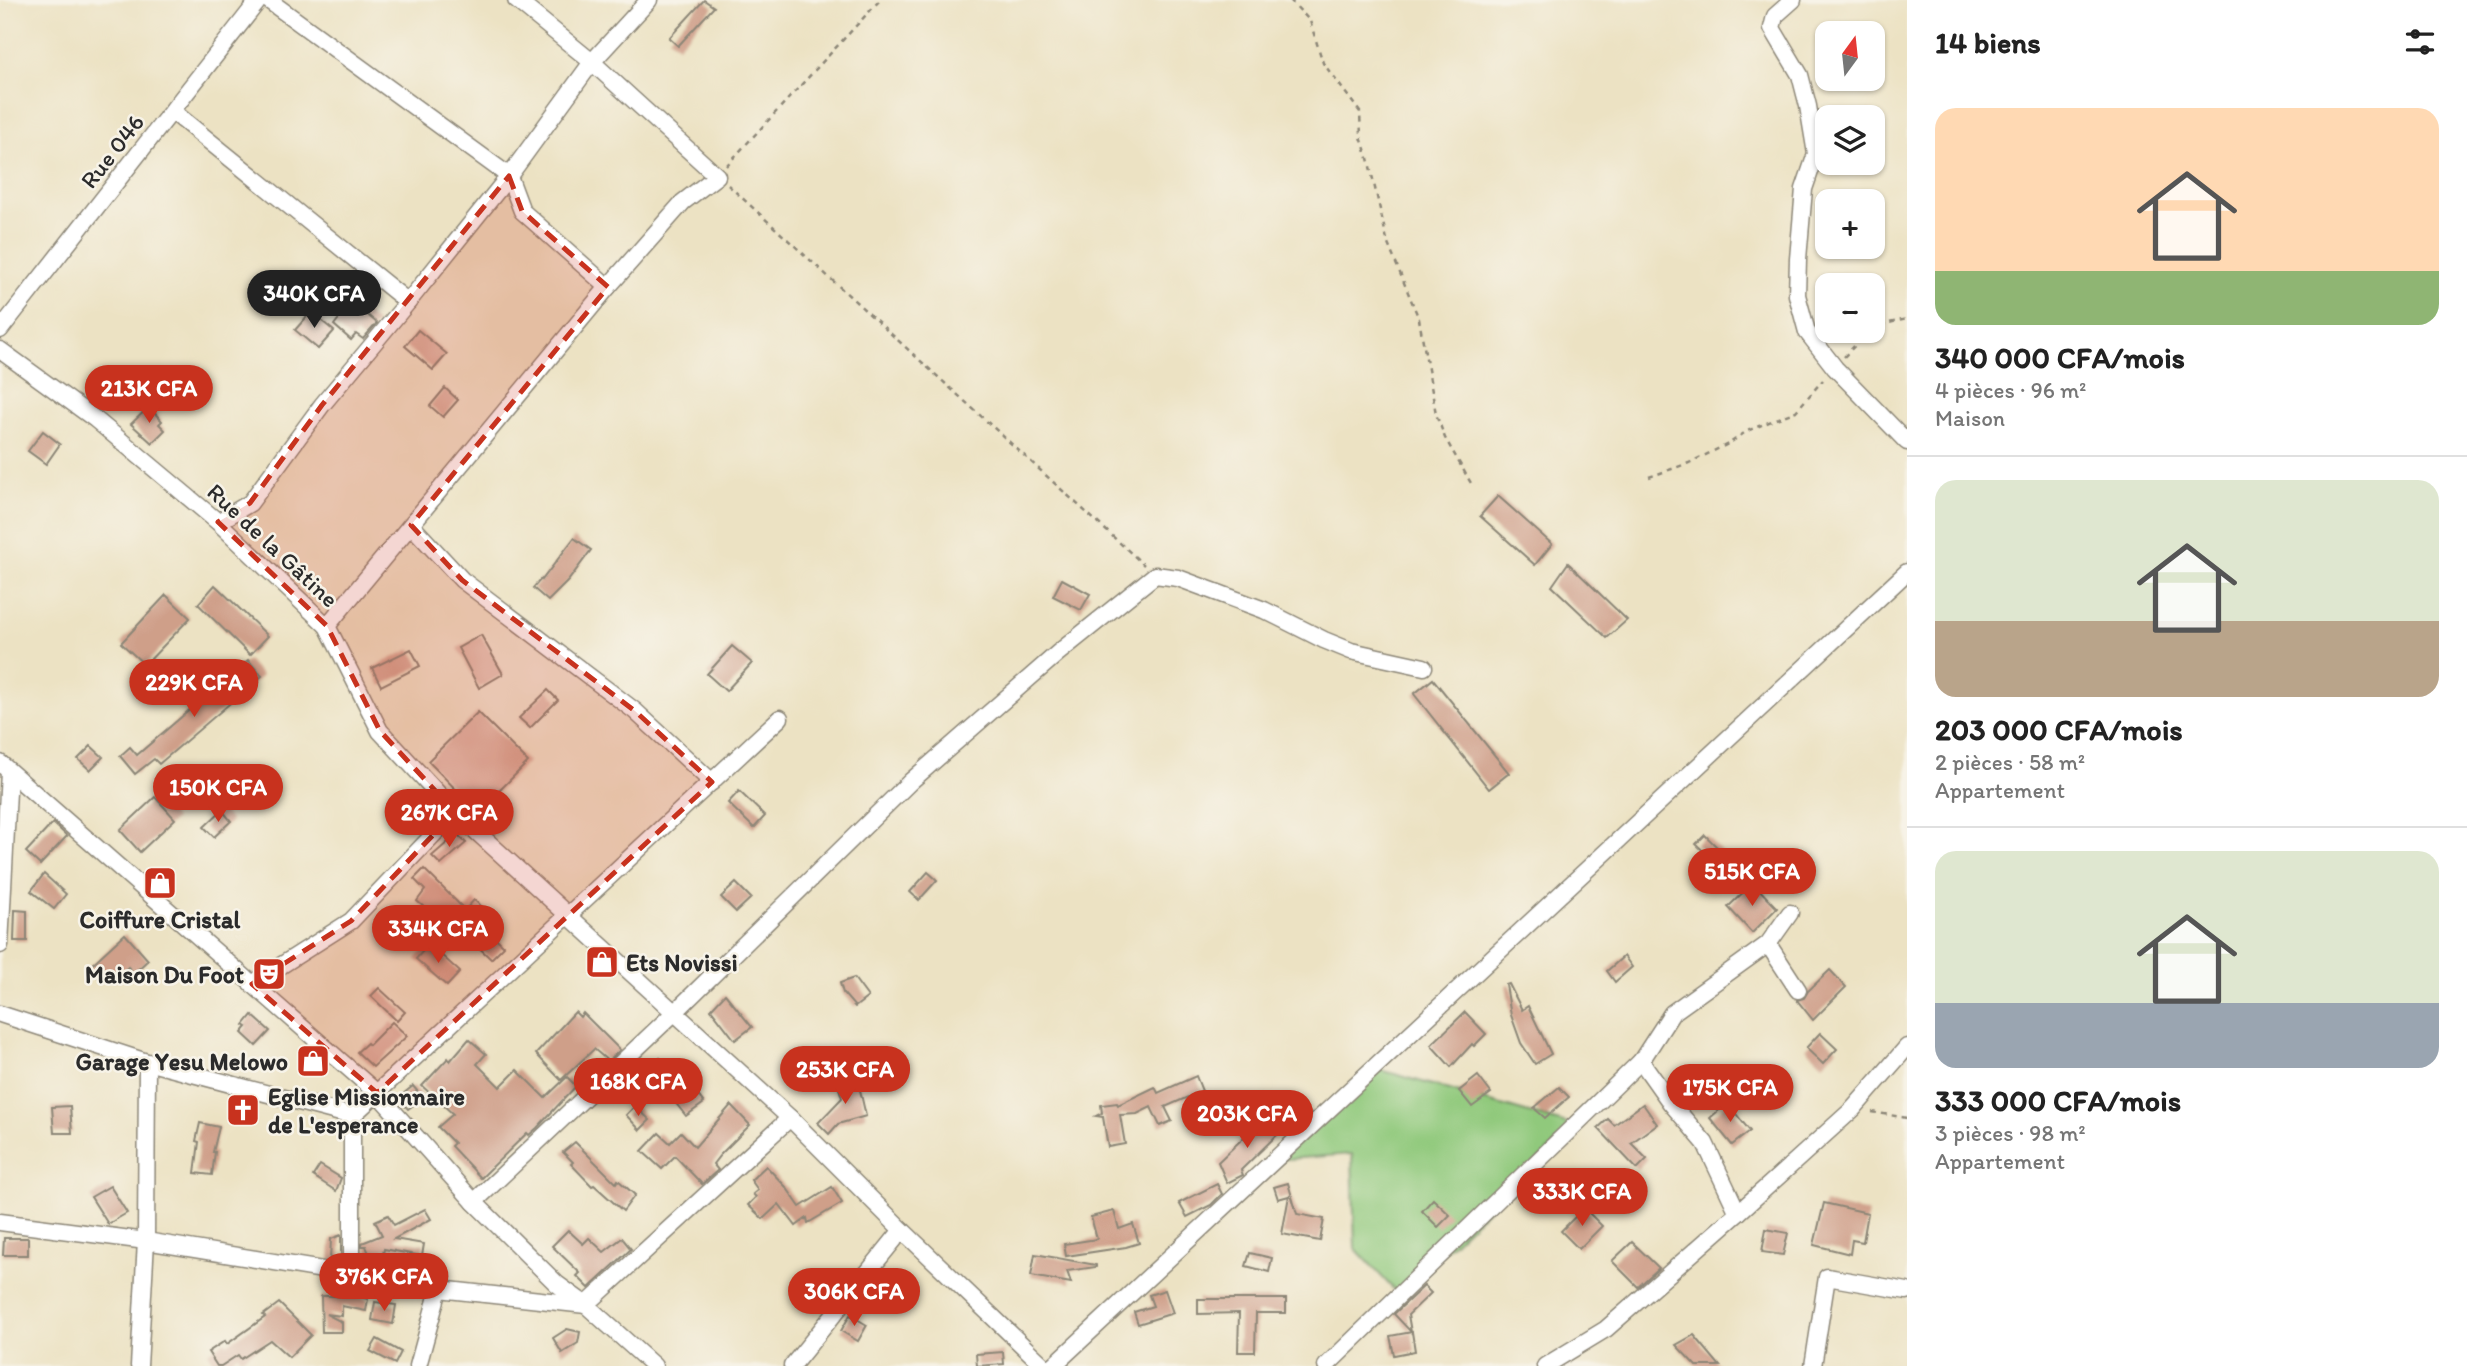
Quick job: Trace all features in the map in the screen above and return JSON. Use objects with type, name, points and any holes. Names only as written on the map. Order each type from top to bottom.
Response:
[{"type":"street","name":"Rue 046","points":[[0,330],[259,0]]},
{"type":"street","points":[[268,0],[509,176],[522,211],[608,287]]},
{"type":"street","points":[[327,626],[608,287],[683,202],[717,176],[592,62],[516,0]]},
{"type":"street","points":[[218,522],[250,503],[322,405],[509,176],[592,62],[649,0]]},
{"type":"street","points":[[1793,0],[1775,16],[1772,28],[1800,75],[1816,154],[1804,189],[1797,295],[1807,332],[1835,368],[1907,442]]},
{"type":"street","points":[[172,111],[408,302]]},
{"type":"street","name":"Rue de la Gâtine","points":[[0,350],[94,419],[218,522],[327,626],[380,731],[455,812],[790,1118],[1044,1366]]},
{"type":"street","points":[[411,525],[461,580],[635,711],[712,782]]},
{"type":"street","points":[[1053,1366],[1907,572]]},
{"type":"street","points":[[474,1202],[675,1012],[911,781],[1058,653],[1154,575],[1178,578],[1264,610],[1352,651],[1424,667]]},
{"type":"street","points":[[352,1275],[352,1116],[780,718]]},
{"type":"street","points":[[0,944],[5,767]]},
{"type":"street","points":[[5,767],[377,1094],[474,1202],[556,1284],[586,1305],[654,1366]]},
{"type":"street","points":[[253,985],[351,920],[455,812]]},
{"type":"street","points":[[1326,1366],[1641,1061],[1672,1013],[1768,944],[1790,913]]},
{"type":"street","points":[[1768,944],[1798,990]]},
{"type":"street","points":[[0,1014],[147,1062],[352,1116]]},
{"type":"street","points":[[1545,1366],[1606,1329],[1738,1213],[1853,1109],[1907,1047]]},
{"type":"street","points":[[1641,1061],[1670,1102],[1705,1143],[1738,1213]]},
{"type":"street","points":[[139,1366],[146,1241],[147,1062]]},
{"type":"street","points":[[0,1222],[146,1241],[439,1289],[586,1305],[790,1118]]},
{"type":"street","points":[[792,1366],[902,1230]]},
{"type":"street","points":[[1812,1366],[1827,1277],[1907,1292]]},
{"type":"street","points":[[418,1366],[439,1289]]},
{"type":"path","points":[[880,0],[717,176],[1154,575]]},
{"type":"path","points":[[1290,0],[1310,21],[1323,63],[1360,112],[1362,145],[1368,158],[1388,244],[1419,319],[1436,414],[1445,438],[1472,485]]},
{"type":"path","points":[[1649,477],[1689,463],[1730,443],[1747,431],[1796,411],[1859,341],[1878,334],[1884,324],[1907,319]]},
{"type":"path","points":[[1853,1109],[1907,1118]]},
{"type":"highlighted area","points":[[509,176],[522,211],[608,287],[411,525],[462,580],[635,711],[712,782],[377,1093],[252,984],[351,921],[455,812],[380,731],[327,626],[218,522],[250,503],[322,405]]},
{"type":"green space","points":[[1374,1068],[1574,1126],[1399,1295],[1355,1248],[1352,1154],[1274,1160]]},
{"type":"building","points":[[704,0],[714,7],[678,46],[669,38]]},
{"type":"building","points":[[352,302],[377,323],[363,339],[356,334],[351,340],[334,325]]},
{"type":"building","points":[[311,312],[334,331],[318,349],[295,330]]},
{"type":"building","points":[[418,330],[447,354],[433,370],[405,346]]},
{"type":"building","points":[[445,388],[458,400],[443,417],[430,406]]},
{"type":"building","points":[[149,407],[162,421],[159,424],[165,430],[152,443],[131,424]]},
{"type":"building","points":[[43,431],[60,444],[46,464],[28,451]]},
{"type":"building","points":[[1498,496],[1552,544],[1535,565],[1480,516]]},
{"type":"building","points":[[574,538],[591,550],[568,581],[548,601],[533,588]]},
{"type":"building","points":[[1568,563],[1627,620],[1607,638],[1552,586]]},
{"type":"building","points":[[1062,579],[1090,594],[1081,610],[1053,596]]},
{"type":"building","points":[[215,585],[268,636],[250,655],[198,604]]},
{"type":"building","points":[[166,595],[190,618],[145,665],[121,643]]},
{"type":"building","points":[[481,635],[503,674],[479,688],[458,648]]},
{"type":"building","points":[[732,646],[752,663],[726,691],[707,674]]},
{"type":"building","points":[[411,649],[420,666],[381,686],[372,668]]},
{"type":"building","points":[[248,660],[262,676],[159,764],[154,759],[135,774],[120,756],[130,747],[137,755]]},
{"type":"building","points":[[1433,679],[1509,773],[1489,789],[1414,694]]},
{"type":"building","points":[[548,690],[558,700],[530,728],[519,718]]},
{"type":"building","points":[[478,712],[528,762],[478,812],[428,761]]},
{"type":"building","points":[[91,746],[103,757],[90,770],[78,759]]},
{"type":"building","points":[[739,791],[765,816],[754,828],[728,803]]},
{"type":"building","points":[[155,797],[175,819],[140,852],[120,830]]},
{"type":"building","points":[[222,810],[231,821],[214,837],[204,827]]},
{"type":"building","points":[[53,823],[67,836],[40,865],[26,852]]},
{"type":"building","points":[[457,834],[466,843],[441,865],[432,856]]},
{"type":"building","points":[[1705,835],[1727,857],[1718,865],[1696,844]]},
{"type":"building","points":[[424,869],[465,910],[474,900],[490,914],[481,924],[504,946],[491,959],[449,919],[444,924],[417,901],[425,890],[414,879]]},
{"type":"building","points":[[928,872],[937,880],[919,900],[910,892]]},
{"type":"building","points":[[44,874],[66,894],[54,909],[31,891]]},
{"type":"building","points":[[736,883],[751,898],[736,912],[721,897]]},
{"type":"building","points":[[1753,883],[1777,908],[1752,933],[1728,907]]},
{"type":"building","points":[[15,910],[27,911],[27,941],[14,941]]},
{"type":"building","points":[[125,934],[148,960],[134,973],[128,967],[114,981],[105,972],[99,978],[89,967]]},
{"type":"building","points":[[429,944],[460,972],[447,986],[416,959]]},
{"type":"building","points":[[1624,956],[1632,967],[1615,982],[1607,971]]},
{"type":"building","points":[[1830,970],[1846,987],[1813,1020],[1797,1000],[1804,998]]},
{"type":"building","points":[[854,978],[868,997],[855,1007],[843,993],[840,983]]},
{"type":"building","points":[[1509,984],[1522,1010],[1528,1006],[1551,1054],[1535,1064],[1521,1043],[1511,1015],[1506,985]]},
{"type":"building","points":[[379,988],[405,1012],[397,1021],[371,996]]},
{"type":"building","points":[[725,994],[752,1027],[735,1040],[711,1009]]},
{"type":"building","points":[[575,1012],[580,1017],[583,1013],[620,1050],[608,1061],[594,1049],[561,1080],[536,1054]]},
{"type":"building","points":[[1465,1012],[1486,1034],[1474,1046],[1472,1044],[1451,1067],[1431,1045]]},
{"type":"building","points":[[252,1015],[270,1031],[256,1046],[242,1033],[247,1027],[244,1025]]},
{"type":"building","points":[[392,1022],[407,1036],[373,1067],[357,1052],[367,1043],[369,1045]]},
{"type":"building","points":[[1820,1033],[1837,1049],[1823,1064],[1806,1048]]},
{"type":"building","points":[[469,1039],[486,1054],[477,1064],[500,1087],[517,1070],[545,1098],[567,1077],[576,1086],[537,1128],[529,1135],[527,1133],[481,1178],[451,1146],[454,1143],[438,1127],[453,1114],[422,1086],[448,1058],[450,1061]]},
{"type":"building","points":[[660,1058],[687,1086],[689,1084],[704,1103],[686,1116],[658,1081],[646,1092],[636,1081]]},
{"type":"building","points":[[1196,1076],[1202,1091],[1165,1107],[1172,1121],[1160,1126],[1151,1107],[1137,1114],[1120,1115],[1125,1144],[1108,1147],[1103,1117],[1096,1116],[1102,1113],[1101,1105],[1118,1105],[1155,1087],[1158,1093]]},
{"type":"building","points":[[1478,1076],[1491,1093],[1472,1107],[1459,1091]]},
{"type":"building","points":[[857,1077],[866,1116],[838,1124],[829,1134],[818,1123],[842,1098],[837,1082]]},
{"type":"building","points":[[413,1086],[423,1098],[408,1109],[398,1098]]},
{"type":"building","points":[[1559,1087],[1569,1097],[1545,1118],[1534,1108]]},
{"type":"building","points":[[1727,1103],[1750,1131],[1732,1145],[1710,1118]]},
{"type":"building","points":[[1643,1104],[1657,1124],[1631,1143],[1647,1159],[1637,1169],[1598,1128],[1608,1119],[1614,1125]]},
{"type":"building","points":[[731,1105],[750,1125],[720,1155],[713,1164],[718,1170],[702,1184],[675,1156],[662,1169],[642,1151],[659,1133],[670,1143],[681,1132],[695,1147]]},
{"type":"building","points":[[70,1106],[72,1133],[54,1133],[52,1107]]},
{"type":"building","points":[[635,1106],[650,1120],[640,1130],[626,1115]]},
{"type":"building","points":[[1265,1117],[1280,1132],[1241,1170],[1243,1175],[1227,1183],[1218,1162]]},
{"type":"building","points":[[200,1123],[219,1127],[213,1152],[212,1175],[195,1173],[199,1142],[196,1141]]},
{"type":"building","points":[[575,1142],[616,1183],[618,1180],[635,1195],[623,1211],[592,1186],[571,1164],[573,1162],[563,1152]]},
{"type":"building","points":[[320,1165],[341,1178],[336,1191],[313,1176]]},
{"type":"building","points":[[766,1166],[800,1207],[832,1187],[842,1203],[808,1223],[807,1218],[796,1226],[779,1204],[763,1219],[748,1205],[756,1197],[753,1194],[758,1190],[751,1180]]},
{"type":"building","points":[[1288,1183],[1297,1214],[1324,1219],[1320,1241],[1282,1234],[1289,1196],[1278,1199],[1274,1187]]},
{"type":"building","points":[[1217,1184],[1222,1194],[1211,1205],[1187,1217],[1179,1203]]},
{"type":"building","points":[[110,1186],[127,1213],[108,1224],[91,1197]]},
{"type":"building","points":[[1433,1199],[1450,1215],[1438,1227],[1422,1211]]},
{"type":"building","points":[[1824,1203],[1868,1213],[1863,1242],[1852,1240],[1850,1254],[1814,1245]]},
{"type":"building","points":[[1584,1208],[1602,1226],[1579,1249],[1561,1231]]},
{"type":"building","points":[[425,1209],[431,1219],[394,1239],[424,1244],[422,1256],[384,1249],[380,1269],[375,1268],[366,1246],[362,1246],[362,1243],[382,1235],[375,1221],[388,1215],[394,1225]]},
{"type":"building","points":[[1114,1211],[1119,1229],[1133,1224],[1139,1243],[1066,1256],[1064,1244],[1097,1239],[1091,1217]]},
{"type":"building","points":[[1766,1229],[1788,1233],[1783,1255],[1762,1252]]},
{"type":"building","points":[[568,1230],[583,1244],[589,1238],[604,1252],[622,1238],[631,1249],[589,1288],[577,1276],[580,1273],[552,1246]]},
{"type":"building","points":[[341,1235],[341,1262],[330,1260],[331,1239]]},
{"type":"building","points":[[4,1238],[28,1238],[28,1255],[3,1255]]},
{"type":"building","points":[[1632,1242],[1659,1268],[1638,1287],[1612,1261]]},
{"type":"building","points":[[1250,1253],[1272,1258],[1269,1272],[1246,1266]]},
{"type":"building","points":[[1035,1254],[1096,1267],[1067,1271],[1071,1283],[1031,1276]]},
{"type":"building","points":[[1424,1286],[1431,1293],[1408,1315],[1411,1332],[1394,1314]]},
{"type":"building","points":[[1165,1290],[1173,1313],[1138,1324],[1134,1312],[1153,1306],[1149,1295]]},
{"type":"building","points":[[321,1296],[368,1299],[366,1311],[342,1306],[342,1316],[326,1314],[342,1322],[342,1332],[322,1332]]},
{"type":"building","points":[[1198,1299],[1286,1299],[1286,1313],[1256,1313],[1255,1352],[1238,1352],[1239,1313],[1198,1314]]},
{"type":"building","points":[[375,1302],[396,1305],[393,1324],[372,1320]]},
{"type":"building","points":[[279,1303],[311,1335],[289,1357],[270,1340],[241,1359],[238,1355],[217,1366],[208,1352],[225,1341],[227,1344],[265,1317],[263,1315]]},
{"type":"building","points":[[850,1315],[867,1325],[858,1341],[841,1331]]},
{"type":"building","points":[[567,1329],[580,1332],[578,1343],[562,1353],[553,1338]]},
{"type":"building","points":[[1412,1332],[1415,1351],[1394,1355],[1390,1336]]},
{"type":"building","points":[[1694,1335],[1720,1366],[1696,1366],[1676,1345]]},
{"type":"building","points":[[377,1339],[401,1352],[395,1364],[370,1351]]},
{"type":"building","points":[[1003,1352],[1004,1364],[977,1366],[976,1354]]},
{"type":"place","name":"Coiffure Cristal","points":[[160,883]]},
{"type":"place","name":"Ets Novissi","points":[[602,962]]},
{"type":"place","name":"Maison Du Foot","points":[[269,974]]},
{"type":"place","name":"Garage Yesu Melowo","points":[[313,1061]]},
{"type":"place","name":"Eglise Missionnaire de L'esperance","points":[[243,1110]]}]
